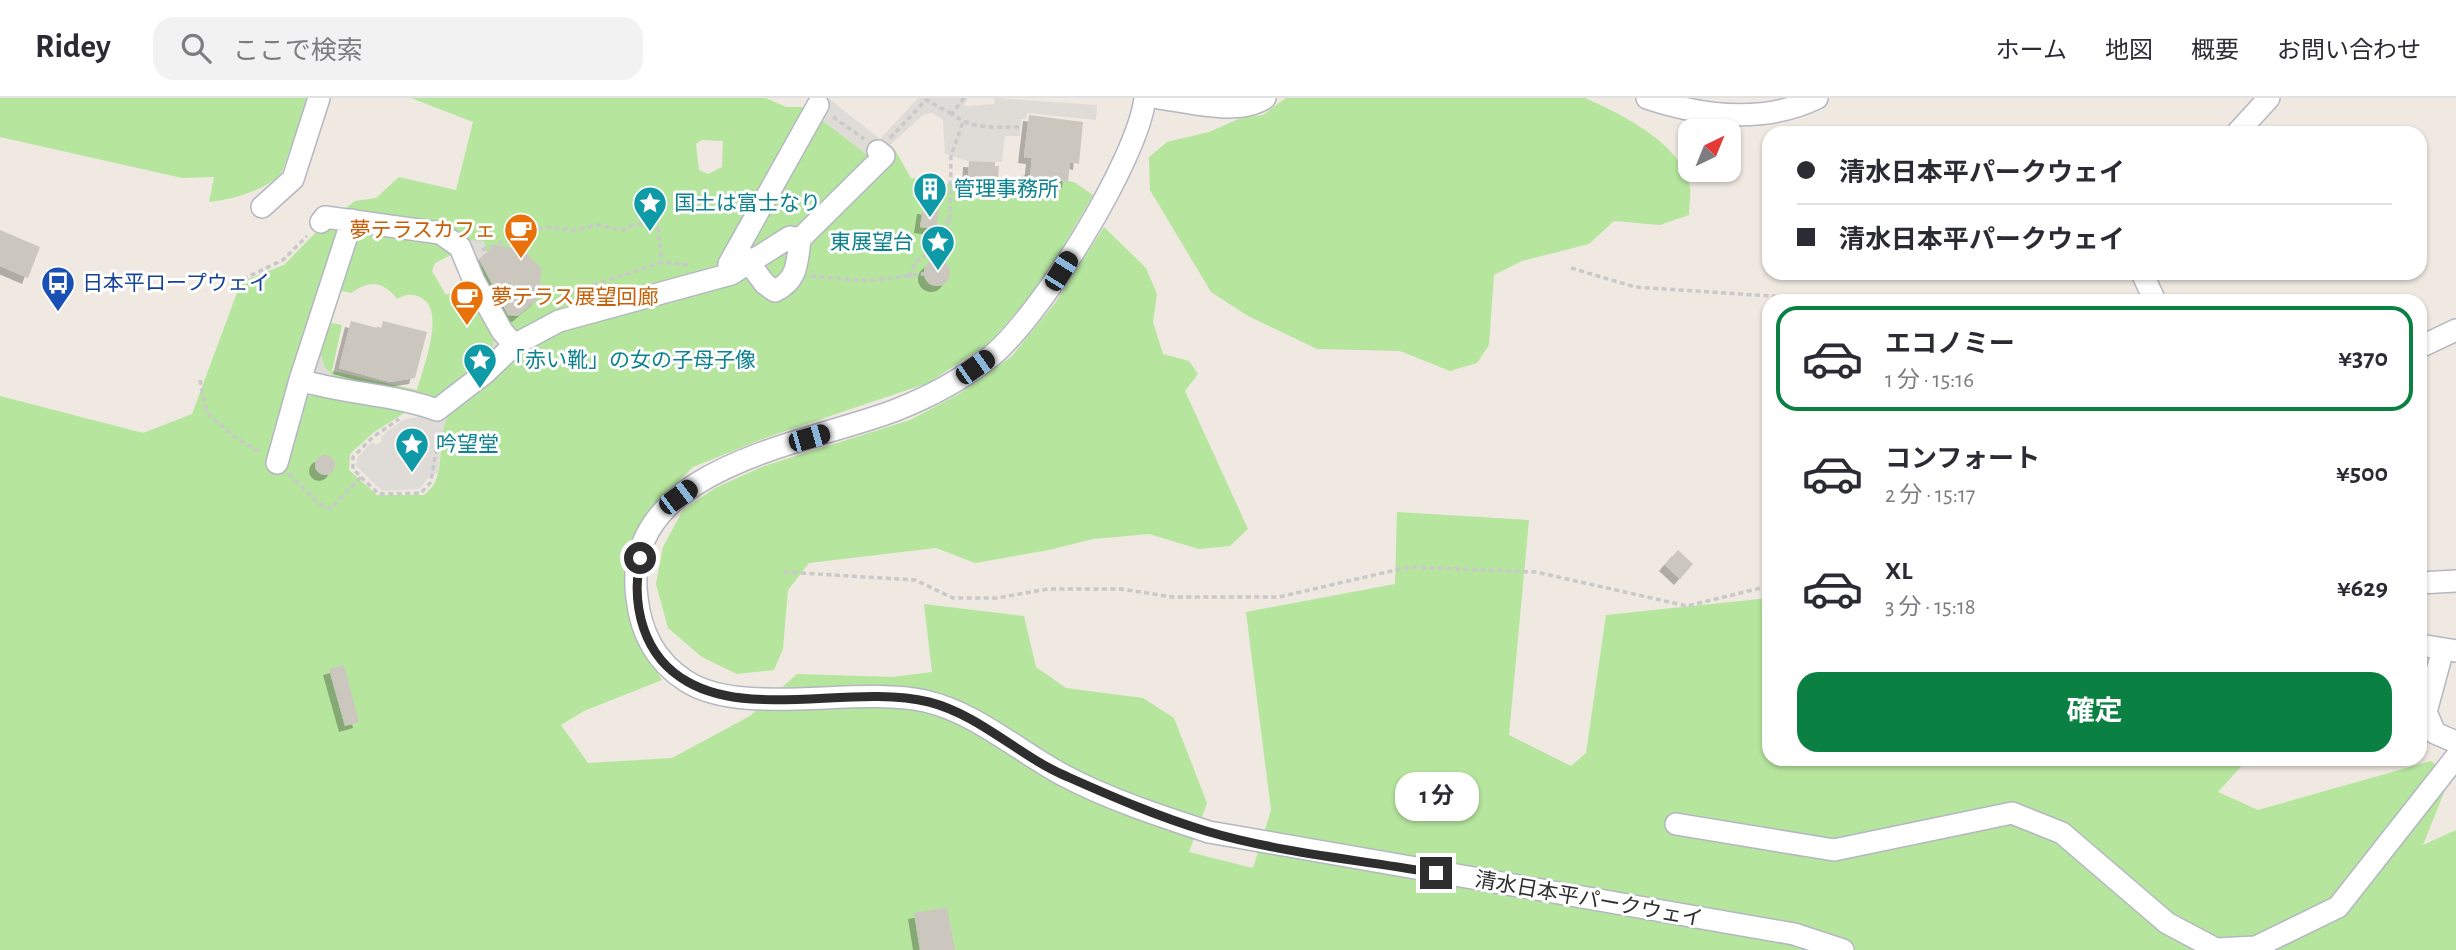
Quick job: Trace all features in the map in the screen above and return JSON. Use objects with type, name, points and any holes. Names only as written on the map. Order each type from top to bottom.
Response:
[{"type":"street","points":[[262,207],[293,179],[319,98]]},
{"type":"street","name":"清水日本平パークウェイ","points":[[1145,98],[1142,121],[1134,141],[1075,247],[1046,294],[1007,342],[962,377],[897,410],[725,467],[678,497],[652,528],[645,543],[636,592],[643,632],[656,654],[687,682],[734,697],[766,699],[872,694],[931,702],[952,710],[1064,776],[1165,818],[1209,832],[1794,934],[1843,950]]},
{"type":"street","points":[[1159,98],[1236,107],[1258,103],[1265,98]]},
{"type":"street","points":[[1647,98],[1669,105],[1736,114],[1762,114],[1817,98]]},
{"type":"street","points":[[2243,126],[2269,98]]},
{"type":"street","points":[[300,380],[333,391],[421,404],[437,410],[485,373],[514,345],[569,317],[732,274],[740,260],[744,235],[818,105]]},
{"type":"street","points":[[740,260],[775,291],[787,286],[795,275],[800,239],[884,156],[878,150]]},
{"type":"street","points":[[321,222],[325,218],[352,220],[440,233],[460,247],[502,331],[514,345]]},
{"type":"street","points":[[277,463],[300,380],[352,220]]},
{"type":"street","points":[[740,260],[790,237],[800,239]]},
{"type":"street","points":[[2427,344],[2456,330]]},
{"type":"street","points":[[2427,583],[2456,581]]},
{"type":"street","points":[[2427,646],[2450,650],[2427,709]]},
{"type":"street","points":[[2427,714],[2435,733],[2456,742]]},
{"type":"street","points":[[1676,824],[1834,850],[2012,813],[2062,833],[2167,923],[2216,948],[2256,947],[2338,907],[2456,757]]},
{"type":"path","points":[[952,114],[964,98]]},
{"type":"path","points":[[818,105],[878,150],[926,100],[975,127],[1021,128]]},
{"type":"path","points":[[909,277],[916,261],[953,241],[946,219],[950,218],[951,156],[962,122]]},
{"type":"path","points":[[243,279],[283,260],[321,222]]},
{"type":"path","points":[[465,259],[486,248],[544,227],[575,230],[597,225],[624,230],[632,225],[657,222],[662,262],[561,296]]},
{"type":"path","points":[[1571,268],[1635,287],[1762,295]]},
{"type":"path","points":[[795,275],[867,281],[938,272]]},
{"type":"path","points":[[200,380],[207,413],[236,438],[277,463],[318,503],[330,509],[361,477]]},
{"type":"path","points":[[404,415],[373,437],[353,457],[353,469],[379,494],[421,493],[431,481],[439,430],[437,410]]},
{"type":"path","points":[[784,572],[915,580],[953,598],[997,598],[1048,589],[1121,589],[1173,597],[1279,597],[1409,567],[1536,572],[1687,606],[1762,588]]},
{"type":"green space","points":[[0,98],[308,98],[282,172],[258,189],[209,202],[214,177],[182,178],[0,137]]},
{"type":"green space","points":[[411,98],[766,98],[786,107],[805,107],[881,165],[895,150],[911,178],[958,185],[1008,182],[1024,175],[1074,182],[1093,195],[1040,286],[989,343],[928,383],[768,437],[693,467],[647,512],[636,548],[629,606],[636,639],[662,680],[584,711],[561,725],[588,763],[672,758],[750,716],[797,674],[893,677],[932,672],[924,604],[1024,616],[1036,667],[1066,688],[1143,698],[1174,718],[1207,803],[1189,852],[1253,868],[1271,810],[1246,612],[1395,584],[1397,512],[1529,520],[1509,735],[1571,766],[1586,753],[1606,615],[1762,599],[1762,766],[2242,766],[2218,792],[2258,810],[2413,766],[2427,766],[2427,762],[2431,761],[2451,775],[2423,845],[2456,830],[2456,950],[0,950],[0,396],[143,433],[192,414],[241,282],[284,265],[324,224],[339,232],[317,339],[323,321],[342,325],[332,371],[417,390],[432,328],[429,306],[423,299],[413,295],[397,299],[386,288],[376,284],[364,286],[351,293],[334,289],[345,251],[364,235],[346,208],[355,201],[376,198],[399,177],[456,190],[473,122]],"holes":[[[702,140],[723,141],[722,167],[708,174],[699,170],[696,144]],[[453,254],[467,284],[446,295],[432,271],[435,263]],[[316,341],[325,368],[344,385],[422,399],[444,396],[492,351],[446,419],[438,474],[431,489],[424,495],[377,495],[349,470],[350,454],[374,432],[406,412],[365,401],[305,395]]]},
{"type":"green space","points":[[1286,98],[1585,98],[1648,132],[1676,157],[1678,182],[1688,182],[1690,187],[1689,215],[1660,225],[1614,221],[1589,244],[1522,261],[1494,275],[1489,345],[1477,363],[1450,371],[1400,351],[1317,349],[1248,316],[1211,292],[1150,190],[1149,157],[1167,142],[1209,132],[1241,118],[1263,115]]},
{"type":"green space","points":[[1104,227],[1146,268],[1157,294],[1153,322],[1163,354],[1189,361],[1198,374],[1185,391],[1248,529],[1230,546],[1199,549],[1149,534],[1093,539],[975,563],[936,548],[809,563],[788,590],[783,649],[774,670],[737,674],[702,657],[668,628],[656,584],[663,547],[683,510],[715,488],[764,466],[910,420],[959,394],[1012,356],[1055,303]]},
{"type":"shaded area","points":[[810,98],[828,98],[880,139],[918,98],[968,98],[964,106],[994,104],[995,98],[1097,105],[1096,120],[1027,113],[1026,119],[1021,119],[1020,136],[1005,136],[1002,162],[968,161],[945,154],[943,120],[933,113],[923,115],[890,145],[895,150],[881,165],[805,107]]},
{"type":"shaded area","points":[[397,215],[443,227],[467,240],[484,241],[487,252],[481,267],[481,278],[510,330],[548,334],[449,412],[443,430],[438,473],[432,474],[419,489],[382,491],[356,466],[357,458],[372,442],[376,445],[382,441],[380,439],[387,431],[405,419],[418,417],[419,409],[305,395],[316,341],[325,368],[344,385],[422,399],[443,396],[492,351],[495,331],[453,254],[436,240],[376,231],[364,235],[345,252],[317,339],[339,232],[324,224]]},
{"type":"building","points":[[1029,115],[1083,122],[1079,164],[1070,162],[1068,182],[1030,177],[1032,158],[1024,157]]},
{"type":"building","points":[[969,161],[995,162],[995,166],[999,166],[998,180],[968,179]]},
{"type":"building","name":"管理事務所","points":[[923,208],[939,210],[936,229],[920,227]]},
{"type":"building","points":[[0,230],[40,247],[28,278],[0,266]]},
{"type":"building","points":[[495,245],[523,250],[542,269],[538,299],[518,316],[508,315],[479,259]]},
{"type":"building","points":[[937,260],[946,264],[950,273],[946,282],[937,286],[928,282],[924,273],[928,264]]},
{"type":"building","points":[[351,321],[381,329],[383,321],[427,332],[415,378],[390,382],[339,368]]},
{"type":"building","points":[[325,455],[332,458],[335,465],[332,472],[325,475],[318,472],[315,465],[318,458]]},
{"type":"building","points":[[1678,550],[1693,564],[1680,579],[1665,565]]},
{"type":"building","points":[[344,665],[359,722],[345,726],[329,669]]},
{"type":"building","points":[[947,907],[955,950],[920,950],[914,913]]},
{"type":"place","name":"管理事務所","points":[[930,219]]},
{"type":"place","name":"国土は富士なり","points":[[650,233]]},
{"type":"place","name":"夢テラスカフェ","points":[[521,260]]},
{"type":"place","name":"東展望台","points":[[938,272]]},
{"type":"place","name":"日本平ロープウェイ","points":[[58,313]]},
{"type":"place","name":"夢テラス展望回廊","points":[[467,327]]},
{"type":"place","name":"「赤い靴」の女の子母子像","points":[[480,390]]},
{"type":"place","name":"吟望堂","points":[[412,474]]},
{"type":"route","points":[[640,558],[636,592],[643,632],[656,654],[670,668],[687,682],[706,690],[734,697],[766,699],[872,694],[931,702],[952,710],[1064,776],[1165,818],[1209,832],[1255,842],[1436,873]]}]
